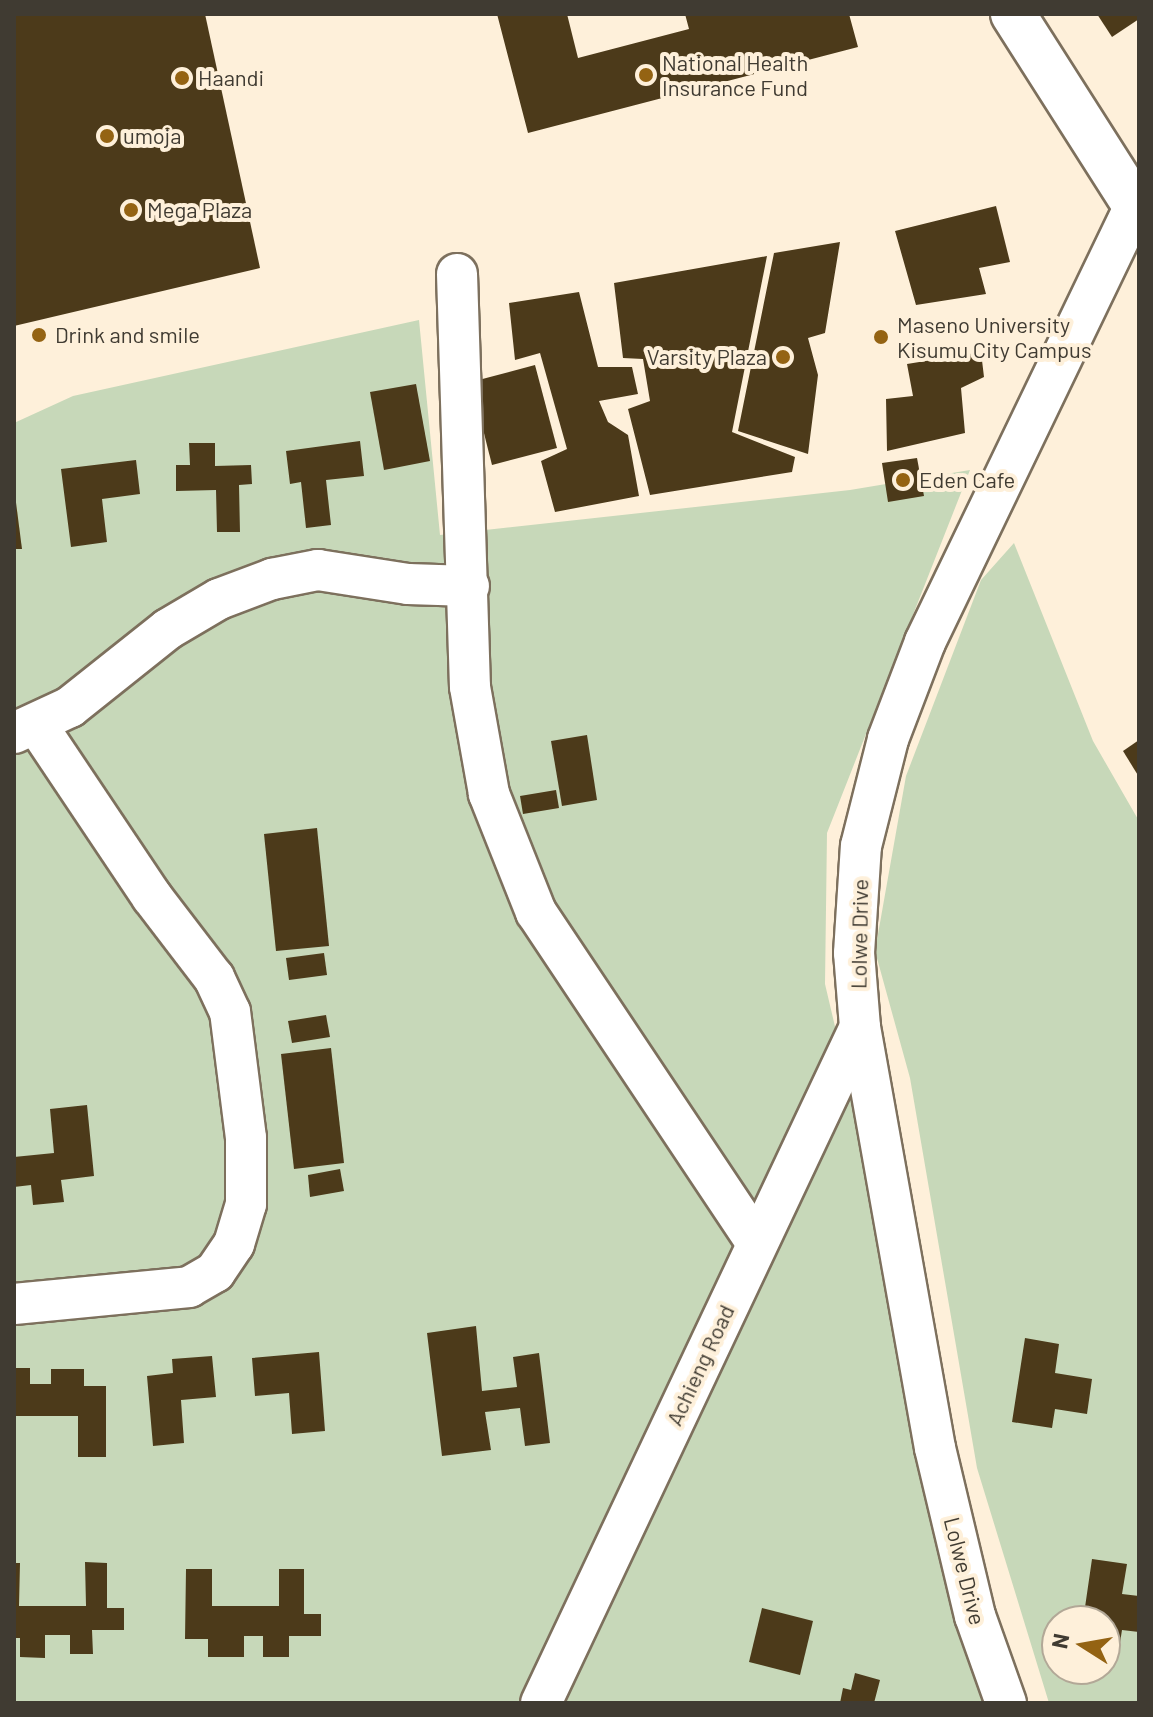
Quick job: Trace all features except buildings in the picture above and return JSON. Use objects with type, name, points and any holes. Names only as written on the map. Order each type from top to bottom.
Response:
[{"type":"main road","points":[[1013,14],[1137,209]]},
{"type":"street","name":"Lolwe Drive","points":[[1006,1703],[975,1616],[935,1448],[860,1027],[854,953],[861,846],[888,739],[925,642],[1137,209]]},
{"type":"street","points":[[457,274],[470,687],[489,794],[536,912],[757,1243]]},
{"type":"street","points":[[14,1304],[189,1287],[215,1272],[234,1244],[246,1204],[246,1138],[230,1012],[214,978],[25,728],[70,707],[168,629],[219,599],[272,579],[318,570],[408,584],[469,586]]},
{"type":"street","name":"Achieng Road","points":[[541,1703],[860,1027]]},
{"type":"green space","points":[[419,320],[440,535],[850,490],[970,470],[827,833],[825,984],[994,1703],[14,1703],[14,423],[73,396]]},
{"type":"green space","points":[[1014,543],[1093,741],[1139,821],[1139,1703],[1049,1703],[1043,1685],[1121,1685],[1121,1605],[1041,1605],[1041,1677],[977,1468],[910,1078],[875,951],[906,776],[981,580]]},
{"type":"place","name":"National Health Insurance Fund","points":[[646,75]]},
{"type":"place","name":"Haandi","points":[[182,78]]},
{"type":"place","name":"umoja","points":[[107,136]]},
{"type":"place","name":"Mega Plaza","points":[[131,210]]},
{"type":"place","name":"Drink and smile","points":[[39,335]]},
{"type":"place","name":"Maseno University Kisumu City Campus","points":[[881,337]]},
{"type":"place","name":"Varsity Plaza","points":[[783,357]]},
{"type":"place","name":"Eden Cafe","points":[[903,480]]}]
